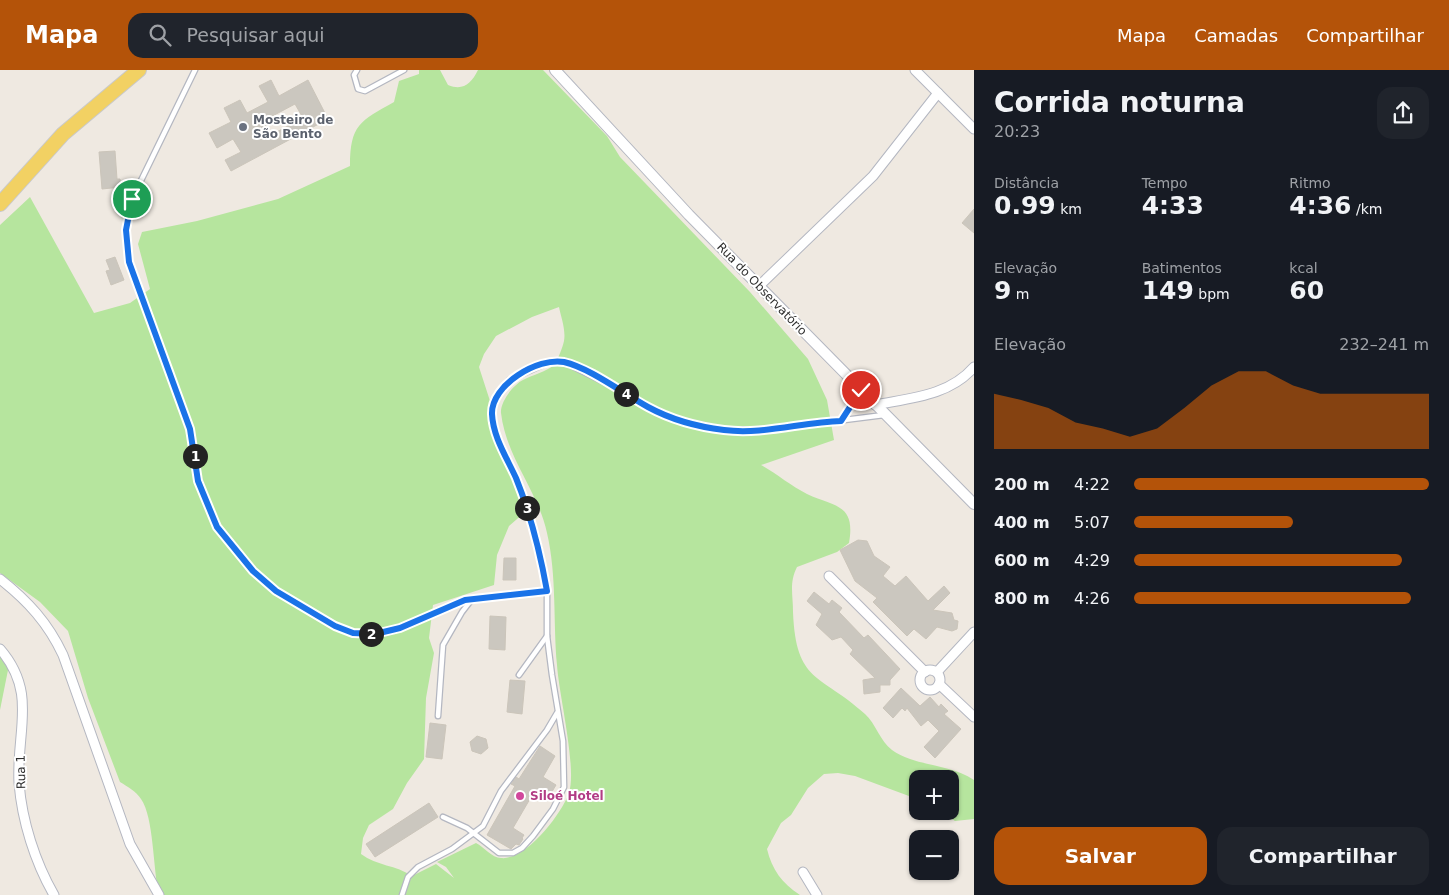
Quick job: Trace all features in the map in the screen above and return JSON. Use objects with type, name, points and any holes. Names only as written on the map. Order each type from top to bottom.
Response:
[{"type":"main road","points":[[0,204],[63,134],[139,70]]},
{"type":"street","name":"Rua do Observatório","points":[[555,70],[689,215],[974,504]]},
{"type":"street","points":[[916,70],[974,129]]},
{"type":"street","points":[[759,286],[873,176],[938,93]]},
{"type":"street","points":[[875,405],[930,394],[953,386],[974,367]]},
{"type":"street","points":[[829,576],[924,672]]},
{"type":"street","points":[[0,579],[31,606],[54,635],[63,655],[130,844],[159,895]]},
{"type":"street","points":[[937,672],[974,632]]},
{"type":"street","name":"Rua 1","points":[[0,649],[15,670],[22,690],[19,783],[23,810],[36,856],[54,895]]},
{"type":"street","points":[[931,670],[937,672],[940,678],[939,684],[932,690],[923,686],[921,677],[924,672],[931,670]]},
{"type":"street","points":[[939,684],[974,717]]},
{"type":"street","points":[[803,872],[817,895]]},
{"type":"lane","points":[[195,70],[132,199],[126,239],[129,262],[190,429],[198,481],[217,527],[253,571],[276,591],[335,626],[353,633],[375,634],[400,628],[448,606],[472,599],[547,591]]},
{"type":"lane","points":[[357,70],[354,75],[355,84],[358,89],[365,91],[404,70]]},
{"type":"lane","points":[[443,817],[467,828],[472,834],[499,853],[513,853],[522,848],[533,836],[553,809],[562,793],[565,780],[563,741],[557,712],[547,636],[547,591],[539,547],[532,521],[494,429],[492,413],[495,400],[509,380],[547,363],[564,362],[616,388],[649,408],[700,425],[725,430],[774,429],[817,422],[885,415]]},
{"type":"lane","points":[[841,421],[861,390]]},
{"type":"lane","points":[[438,716],[443,645],[462,612],[472,599]]},
{"type":"lane","points":[[519,675],[547,636]]},
{"type":"lane","points":[[402,895],[408,876],[418,867],[452,849],[483,826],[501,791],[548,730],[557,712]]},
{"type":"green space","points":[[419,70],[440,70],[448,85],[462,87],[472,79],[478,70],[543,70],[607,136],[620,157],[750,292],[808,359],[827,400],[834,440],[761,465],[801,491],[841,508],[849,520],[850,530],[849,543],[837,552],[797,567],[792,589],[795,635],[799,653],[813,675],[865,714],[884,742],[892,750],[911,759],[950,770],[909,770],[909,796],[855,776],[838,773],[824,774],[808,788],[791,815],[781,823],[767,849],[779,875],[788,886],[800,895],[159,895],[151,831],[145,807],[132,789],[120,782],[88,698],[68,631],[40,602],[0,573],[0,225],[30,197],[94,313],[130,303],[150,289],[138,244],[142,232],[197,221],[278,199],[350,166],[352,141],[359,126],[373,114],[394,102],[399,81],[419,74]],"holes":[[[559,307],[564,328],[564,341],[556,363],[547,370],[523,380],[515,386],[505,399],[501,413],[509,444],[543,518],[550,549],[554,582],[558,678],[571,767],[569,793],[550,824],[531,845],[521,852],[510,857],[498,858],[476,843],[437,862],[446,867],[454,878],[436,864],[412,876],[406,872],[373,861],[361,854],[363,838],[369,825],[393,809],[407,783],[424,759],[426,698],[434,653],[429,638],[433,605],[494,585],[497,555],[509,526],[524,513],[507,466],[488,423],[490,401],[479,367],[484,354],[496,336],[532,317]]]},
{"type":"green space","points":[[0,648],[9,665],[0,710]]},
{"type":"green space","points":[[959,773],[974,780],[974,819],[955,821],[954,820],[959,820]]},
{"type":"building","name":"Mosteiro de São Bento","points":[[271,80],[279,96],[308,80],[328,119],[231,171],[225,160],[241,152],[233,139],[217,148],[209,133],[231,122],[224,108],[240,100],[247,113],[268,102],[259,86]],"holes":[[[295,104],[303,118],[271,135],[263,121]]]},
{"type":"building","points":[[115,151],[117,179],[120,179],[121,187],[102,189],[99,152]]},
{"type":"building","points":[[974,209],[974,233],[962,223]]},
{"type":"building","points":[[115,257],[124,280],[111,285],[106,271],[110,270],[106,260]]},
{"type":"building","points":[[858,540],[867,541],[874,556],[890,567],[883,576],[895,586],[906,576],[928,601],[944,586],[950,593],[933,610],[952,613],[954,620],[958,621],[957,629],[952,631],[937,627],[926,639],[914,629],[907,636],[873,602],[877,598],[855,581],[840,550]]},
{"type":"building","points":[[504,558],[516,558],[516,580],[503,580]]},
{"type":"building","points":[[814,592],[829,604],[832,600],[842,608],[839,612],[864,638],[868,635],[900,669],[890,680],[890,685],[880,685],[880,692],[864,694],[863,680],[875,678],[850,654],[853,650],[841,637],[832,640],[816,625],[822,614],[807,601]]},
{"type":"building","points":[[490,616],[506,617],[505,650],[489,649]]},
{"type":"building","points":[[510,680],[525,681],[522,714],[507,712]]},
{"type":"building","points":[[901,688],[920,706],[930,697],[939,707],[941,704],[948,711],[944,714],[961,729],[935,758],[924,747],[939,731],[928,720],[921,726],[907,708],[905,711],[902,708],[893,718],[883,708]]},
{"type":"building","points":[[430,723],[446,725],[442,759],[426,757]]},
{"type":"building","points":[[477,736],[486,739],[488,748],[481,754],[472,751],[470,742]]},
{"type":"building","name":"Siloé Hotel","points":[[540,746],[555,756],[543,777],[556,785],[547,800],[534,792],[513,828],[524,835],[523,839],[519,845],[516,844],[511,849],[487,835],[515,786],[511,784],[516,777],[519,779]]},
{"type":"building","points":[[429,803],[438,817],[375,857],[366,844]]},
{"type":"place","name":"Mosteiro de São Bento","points":[[243,127]]},
{"type":"place","name":"Siloé Hotel","points":[[520,796]]},
{"type":"route","points":[[132,199],[126,230],[129,262],[190,429],[195,450],[195,466],[198,481],[217,527],[228,543],[253,571],[276,591],[335,626],[353,633],[375,634],[400,628],[465,600],[547,591],[532,521],[516,478],[494,429],[492,413],[497,394],[502,387],[509,380],[530,369],[547,363],[564,362],[616,388],[649,408],[684,421],[725,430],[774,429],[817,422],[841,421],[861,390]]}]
